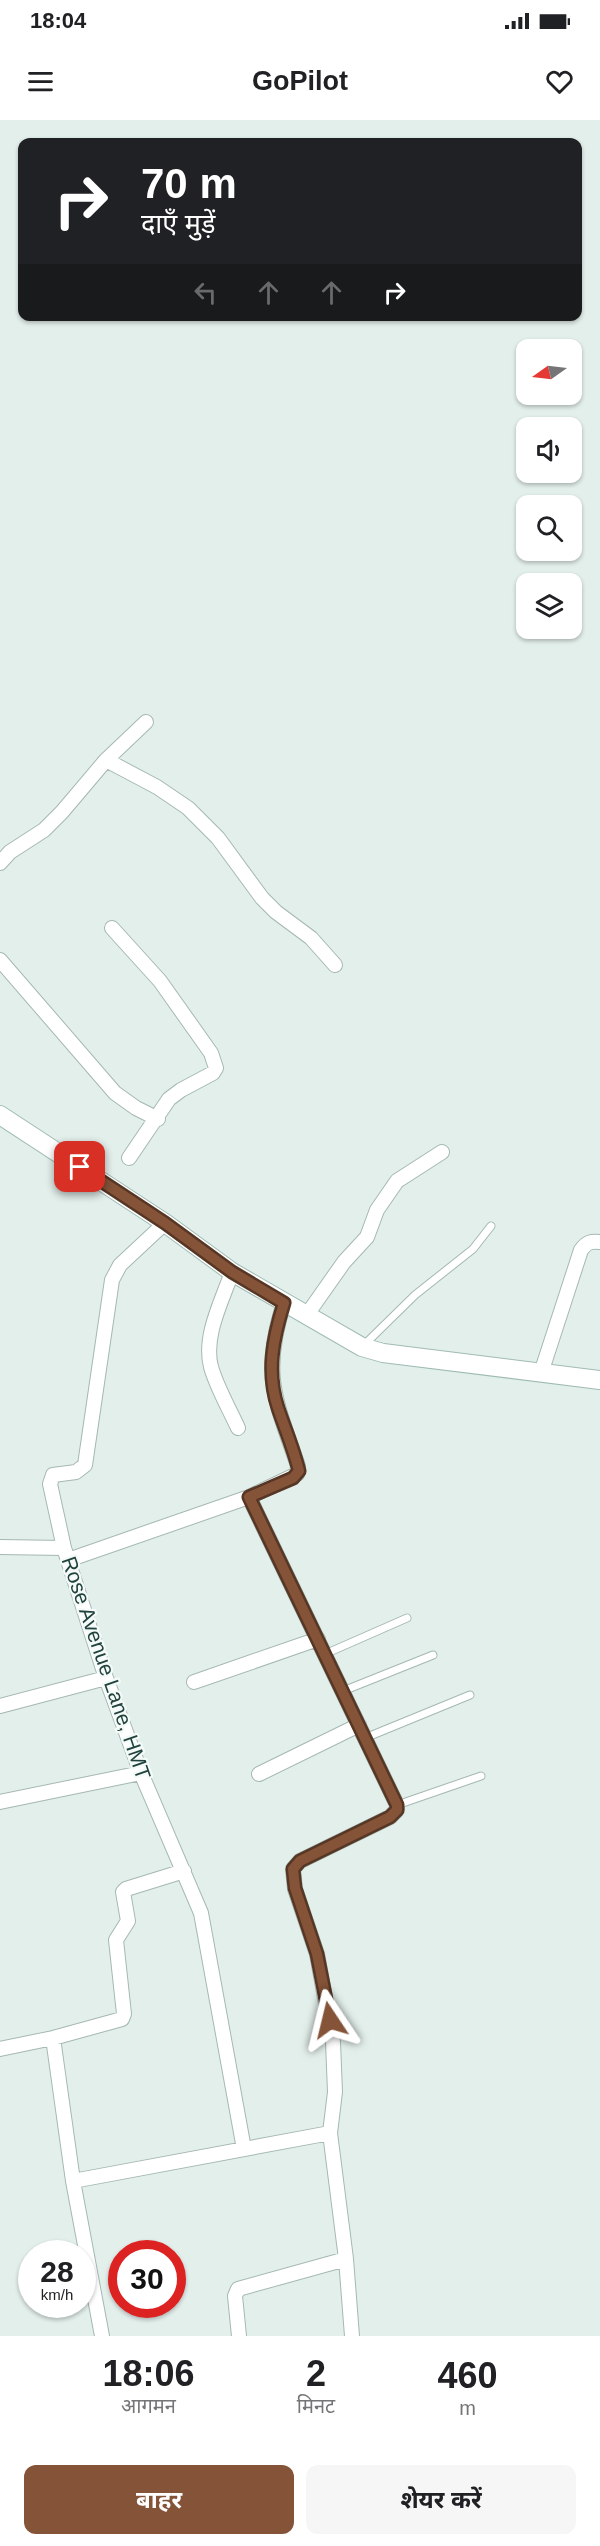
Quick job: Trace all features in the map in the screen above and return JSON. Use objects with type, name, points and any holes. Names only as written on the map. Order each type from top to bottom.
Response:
[{"type":"street","points":[[0,862],[10,852],[44,830],[106,760],[146,722]]},
{"type":"street","points":[[106,760],[157,787],[188,808],[218,838],[262,898],[310,938],[335,965]]},
{"type":"street","points":[[112,928],[160,981],[216,1062],[213,1073],[181,1089],[169,1099],[158,1119],[129,1158]]},
{"type":"street","points":[[0,960],[115,1093],[136,1108],[158,1119]]},
{"type":"street","points":[[0,1115],[165,1223],[232,1272],[362,1347],[383,1353],[600,1380]]},
{"type":"street","points":[[306,1316],[344,1262],[367,1237],[377,1210],[397,1181],[442,1152]]},
{"type":"street","name":"Rose Avenue Lane, HMT","points":[[165,1223],[120,1265],[112,1280],[85,1465],[76,1472],[53,1474],[50,1478],[66,1554],[106,1678],[141,1773],[196,1898],[206,1930],[244,2149]]},
{"type":"street","points":[[541,1372],[581,1250],[585,1244],[592,1241],[600,1242]]},
{"type":"street","points":[[232,1272],[211,1333],[210,1355],[215,1377],[238,1428]]},
{"type":"street","points":[[0,1547],[66,1554],[249,1497],[293,1478],[299,1471],[277,1407],[272,1378],[273,1343],[284,1303]]},
{"type":"street","points":[[249,1497],[397,1805],[397,1810],[390,1817],[300,1861],[293,1869],[295,1888],[319,1965],[333,2042],[335,2092],[330,2133],[346,2259],[352,2336]]},
{"type":"street","points":[[194,1683],[318,1639]]},
{"type":"street","points":[[0,1706],[106,1678]]},
{"type":"street","points":[[260,1774],[359,1725]]},
{"type":"street","points":[[0,1802],[141,1773]]},
{"type":"street","points":[[0,2049],[53,2038],[123,2017],[116,1940],[128,1922],[123,1892],[126,1889],[184,1871]]},
{"type":"street","points":[[53,2038],[73,2181],[102,2336]]},
{"type":"street","points":[[73,2181],[330,2133]]},
{"type":"street","points":[[239,2336],[235,2296],[238,2289],[346,2259]]},
{"type":"lane","points":[[362,1347],[415,1295],[473,1249],[491,1226]]},
{"type":"lane","points":[[325,1654],[407,1618]]},
{"type":"lane","points":[[343,1691],[433,1655]]},
{"type":"lane","points":[[365,1738],[470,1695]]},
{"type":"lane","points":[[397,1805],[481,1776]]},
{"type":"route","points":[[80,1167],[165,1223],[232,1272],[284,1303],[273,1343],[271,1360],[273,1393],[299,1471],[293,1478],[249,1497],[397,1805],[397,1810],[390,1817],[300,1861],[293,1869],[295,1888],[317,1954],[330,2020]]}]
